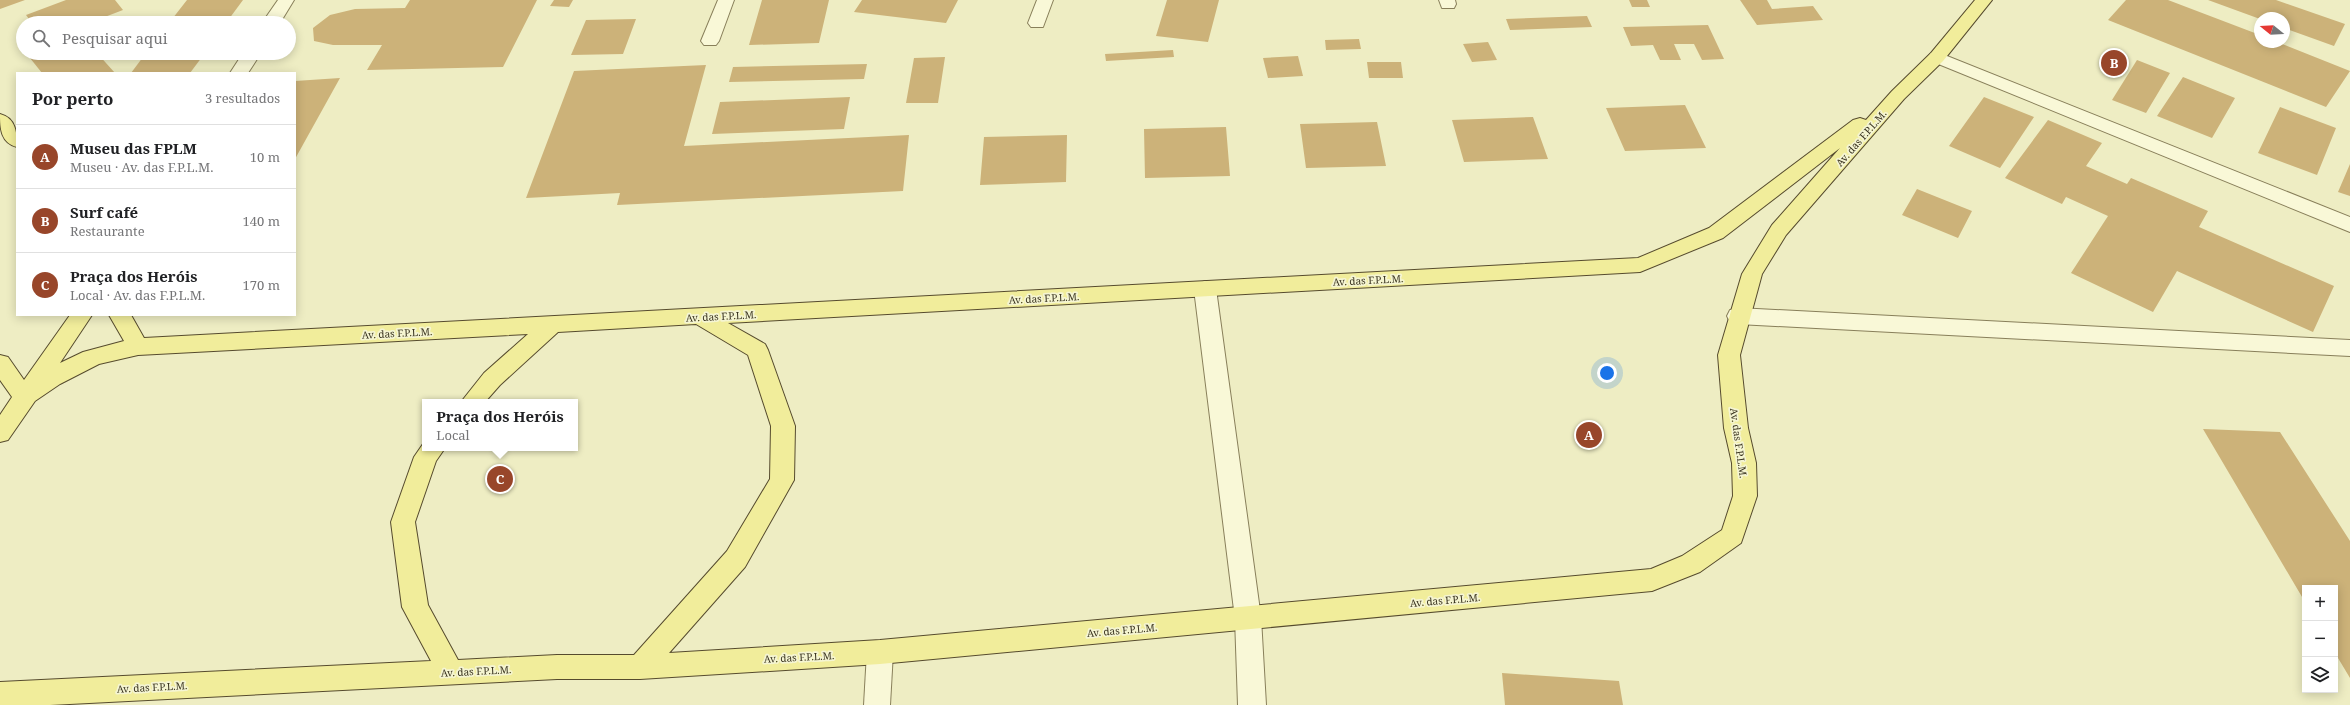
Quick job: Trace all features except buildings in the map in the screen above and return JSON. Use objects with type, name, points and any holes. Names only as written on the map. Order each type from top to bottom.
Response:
[{"type":"main road","name":"Av. das F.P.L.M.","points":[[0,696],[557,667],[640,666],[880,652],[1652,580],[1691,564],[1732,536],[1745,496],[1744,463],[1736,428],[1729,355],[1738,316],[1752,274],[1779,230],[1898,95],[1937,57],[1984,0]]},
{"type":"main road","name":"Av. das F.P.L.M.","points":[[24,396],[85,359],[110,351],[138,348],[1640,265],[1716,233],[1898,95]]},
{"type":"main road","points":[[0,120],[16,140]]},
{"type":"main road","points":[[0,433],[80,316]]},
{"type":"main road","points":[[121,316],[138,348]]},
{"type":"main road","points":[[640,666],[736,559],[782,480],[783,426],[758,350],[700,317]]},
{"type":"main road","points":[[475,399],[492,379],[552,325]]},
{"type":"main road","points":[[0,363],[24,396]]},
{"type":"main road","points":[[431,451],[426,457],[403,522],[415,608],[451,672]]},
{"type":"street","points":[[276,16],[286,0]]},
{"type":"street","points":[[710,41],[726,0]]},
{"type":"street","points":[[1037,23],[1045,0]]},
{"type":"street","points":[[1937,57],[2350,225]]},
{"type":"street","points":[[240,72],[247,60]]},
{"type":"street","points":[[1206,289],[1248,618],[1252,705]]},
{"type":"street","points":[[1738,316],[2350,348]]},
{"type":"lane","points":[[876,705],[880,652]]},
{"type":"place","name":"Surf café","points":[[2114,63]]},
{"type":"place","name":"Museu das FPLM","points":[[1589,435]]},
{"type":"place","name":"Praça dos Heróis","points":[[500,479]]}]
